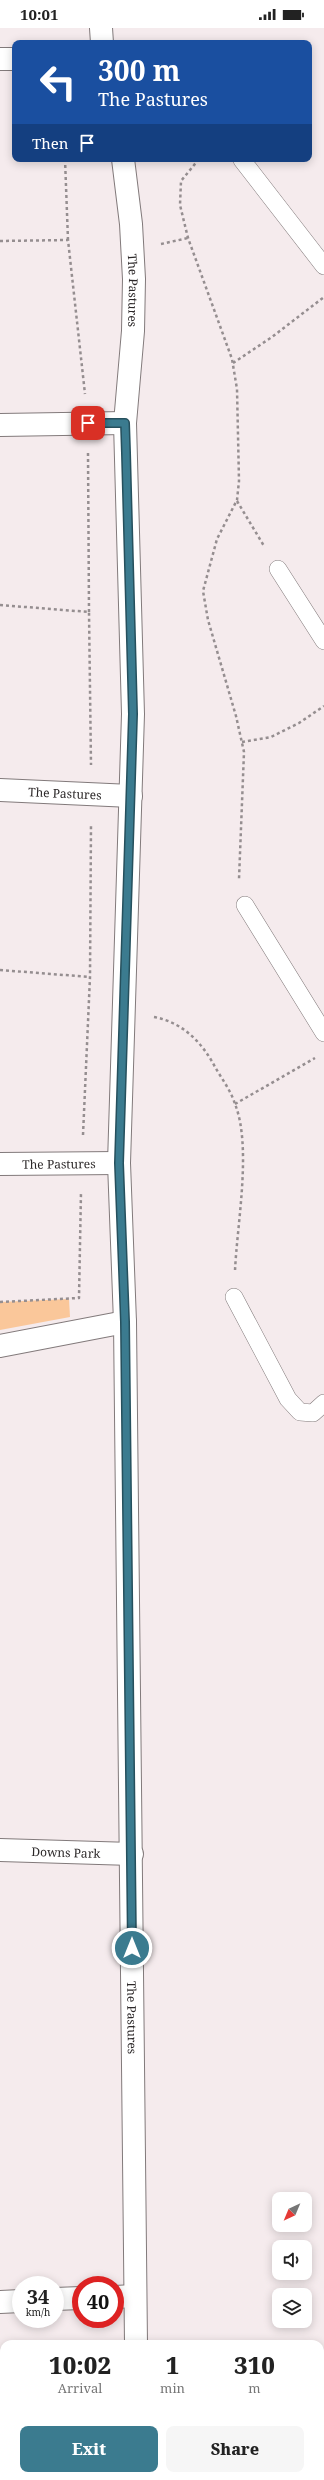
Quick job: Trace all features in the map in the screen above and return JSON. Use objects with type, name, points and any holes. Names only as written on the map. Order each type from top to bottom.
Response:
[{"type":"street","points":[[100,28],[102,40]]},
{"type":"street","points":[[0,59],[12,59]]},
{"type":"street","name":"The Pastures","points":[[123,162],[131,224],[134,279],[133,331],[125,423],[133,714],[119,1163],[125,1322],[132,1854],[125,2297],[135,2340]]},
{"type":"street","points":[[0,425],[125,423]]},
{"type":"street","name":"The Pastures","points":[[0,790],[92,793],[130,796]]},
{"type":"street","name":"The Pastures","points":[[0,1164],[119,1163]]},
{"type":"street","points":[[0,1346],[125,1322]]},
{"type":"street","name":"Downs Park","points":[[0,1850],[132,1854]]},
{"type":"street","points":[[0,2302],[12,2301]]},
{"type":"lane","points":[[244,162],[324,266]]},
{"type":"lane","points":[[278,568],[324,641]]},
{"type":"lane","points":[[245,905],[324,1033]]},
{"type":"lane","points":[[234,1297],[288,1399],[300,1412],[313,1413],[324,1403]]},
{"type":"path","points":[[65,162],[68,240]]},
{"type":"path","points":[[197,162],[181,181],[180,205],[188,238],[233,363],[237,389],[237,500],[217,539],[203,591],[208,620],[242,742],[244,773],[238,885],[245,905]]},
{"type":"path","points":[[233,363],[272,337],[324,297]]},
{"type":"path","points":[[237,500],[278,568]]},
{"type":"path","points":[[0,605],[89,612],[92,793],[90,977],[82,1164],[79,1298],[0,1302]]},
{"type":"path","points":[[242,742],[271,737],[299,723],[324,706]]},
{"type":"path","points":[[0,970],[90,977]]},
{"type":"path","points":[[124,1011],[162,1018],[186,1031],[205,1048],[236,1104],[243,1143],[234,1297]]},
{"type":"path","points":[[236,1104],[319,1056]]},
{"type":"shaded area","points":[[69,1299],[70,1317],[0,1330],[0,1302]]},
{"type":"route","points":[[88,423],[125,423],[126,453],[133,714],[119,1163],[125,1322],[132,1948]]}]
